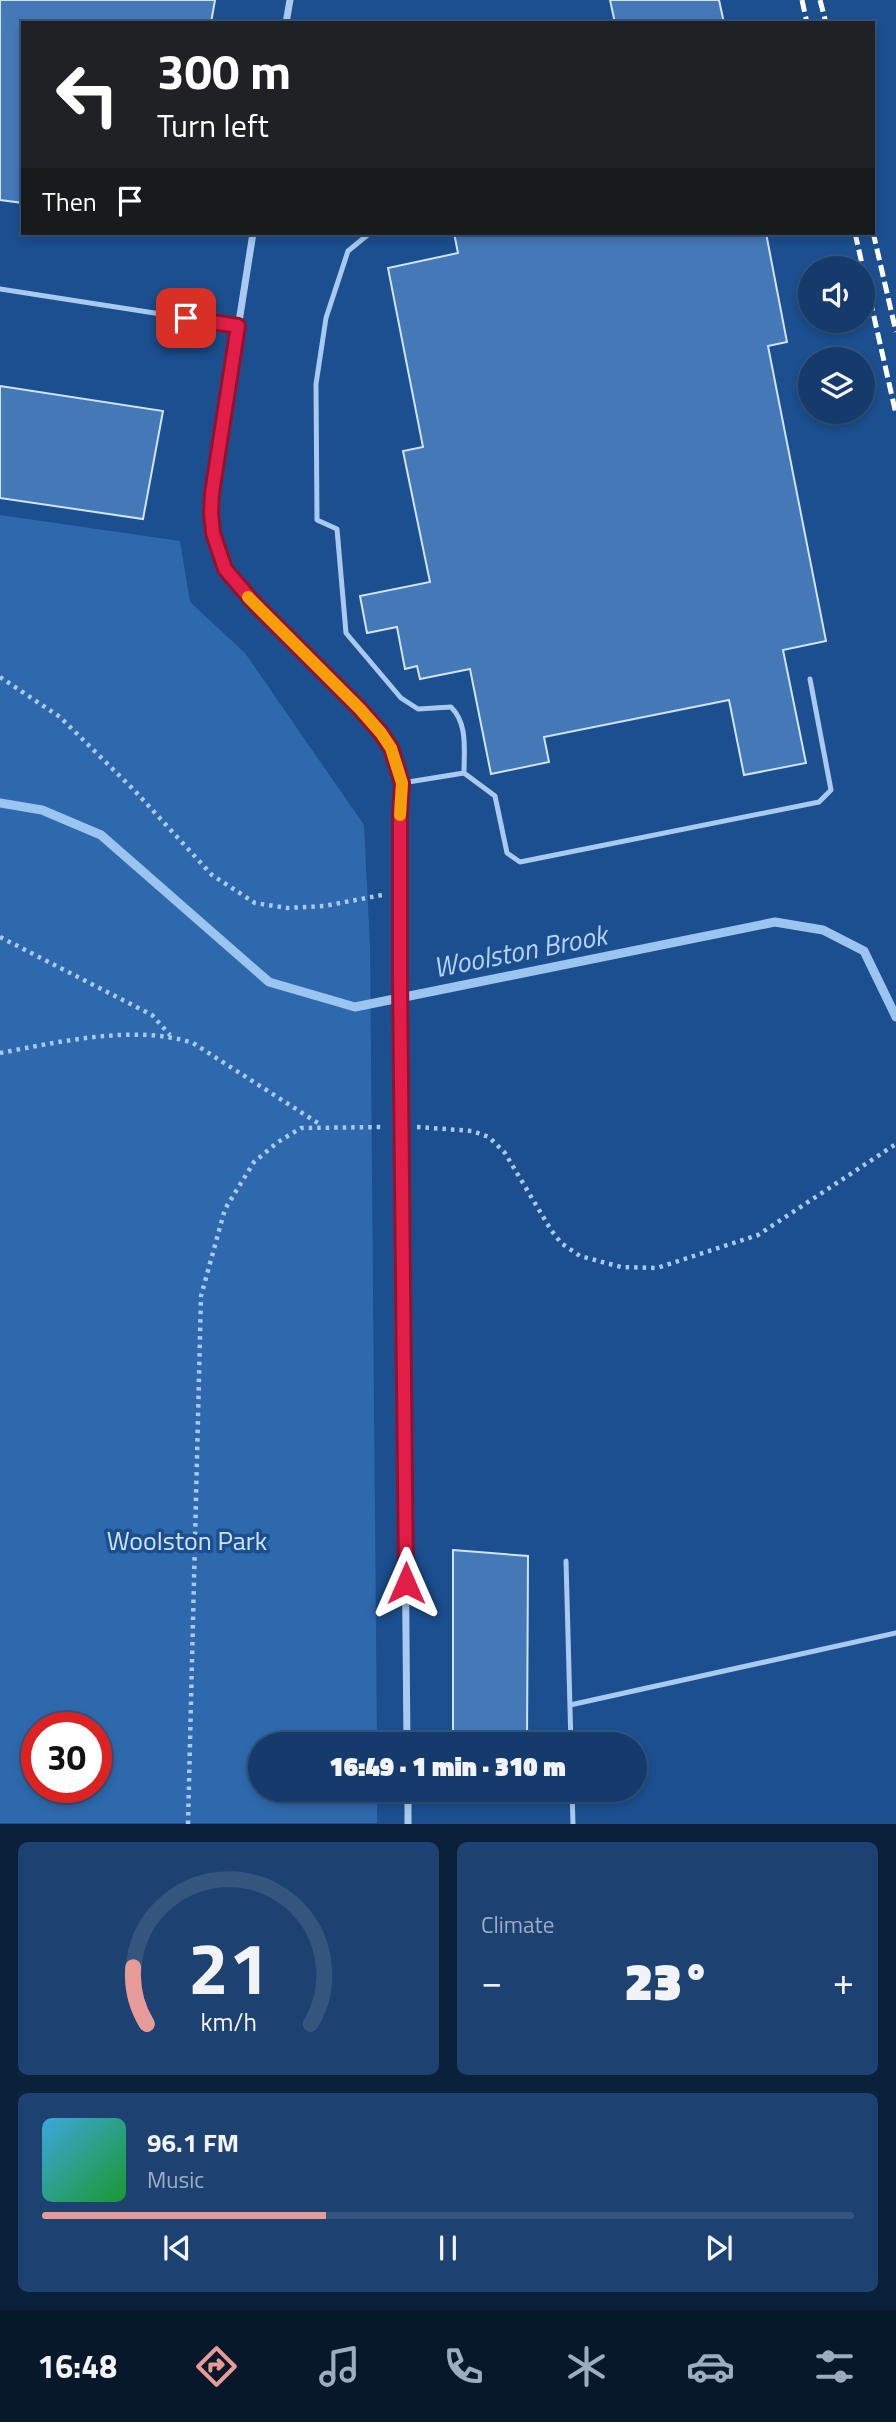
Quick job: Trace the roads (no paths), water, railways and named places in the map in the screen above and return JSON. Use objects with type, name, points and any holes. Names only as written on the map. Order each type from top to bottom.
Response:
[{"type":"street","points":[[286,21],[290,0]]},
{"type":"street","points":[[253,235],[212,493],[211,513],[218,551],[225,569],[236,584],[381,733],[394,754],[402,783],[400,978],[407,1732]]},
{"type":"street","points":[[408,1802],[408,1824]]},
{"type":"lane","points":[[368,235],[348,251],[327,318],[316,384],[317,520],[337,529],[346,633],[401,698],[418,709],[451,707],[461,717],[465,746],[464,773]]},
{"type":"lane","points":[[0,289],[238,326]]},
{"type":"lane","points":[[402,783],[464,773],[495,796],[507,853],[520,862],[819,802],[831,790],[810,679]]},
{"type":"lane","points":[[566,1561],[571,1732]]},
{"type":"lane","points":[[570,1705],[896,1633]]},
{"type":"lane","points":[[572,1802],[572,1824]]},
{"type":"waterway","name":"Woolston Brook","points":[[0,803],[42,810],[101,835],[269,982],[355,1007],[775,922],[823,930],[864,951],[896,1017]]},
{"type":"railway","points":[[802,0],[807,21]]},
{"type":"railway","points":[[820,0],[825,21]]},
{"type":"railway","points":[[855,235],[896,414]]},
{"type":"railway","points":[[874,235],[896,332]]},
{"type":"park label","name":"Woolston Park","points":[[187,1541]]}]
